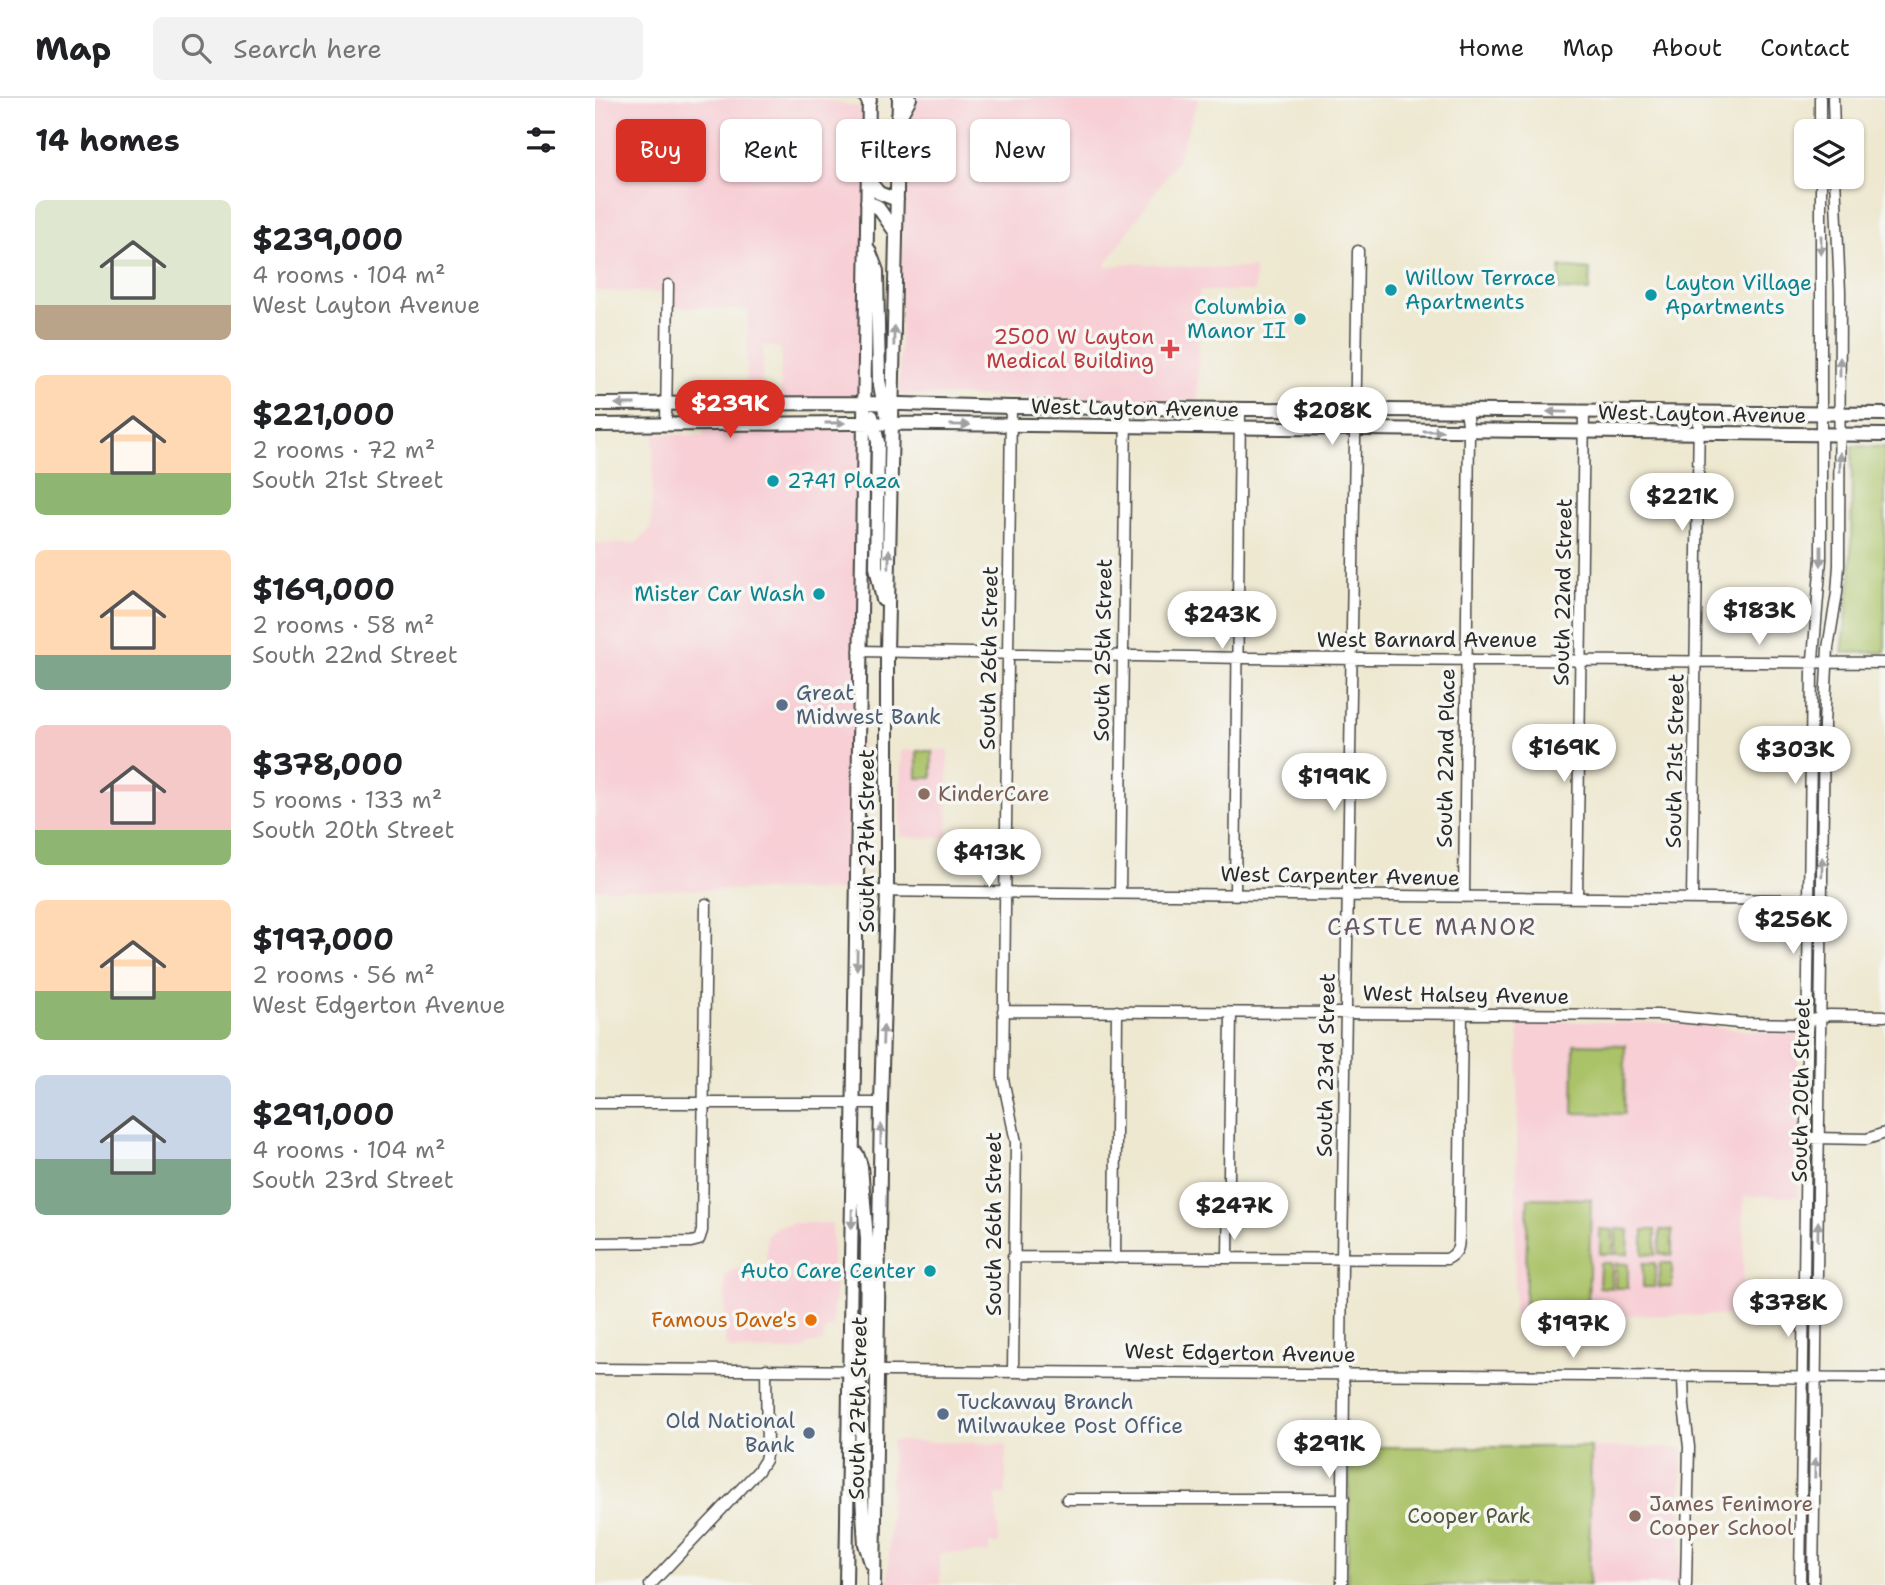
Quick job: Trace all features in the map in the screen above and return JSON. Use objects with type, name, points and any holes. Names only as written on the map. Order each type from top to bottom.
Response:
[{"type":"highway","points":[[899,116],[909,98]]},
{"type":"main road","name":"South 27th Street","points":[[874,1579],[887,892],[887,652],[892,424],[887,404],[896,234],[898,98]]},
{"type":"main road","points":[[868,99],[868,119]]},
{"type":"main road","points":[[867,182],[865,403],[878,442],[876,567],[888,621]]},
{"type":"main road","points":[[869,182],[879,193],[897,200]]},
{"type":"main road","points":[[867,202],[877,206],[896,234]]},
{"type":"main road","points":[[866,243],[877,271],[879,380],[887,404]]},
{"type":"main road","name":"West Layton Avenue","points":[[595,404],[865,403],[1011,407],[1885,414]]},
{"type":"main road","name":"South 27th Street","points":[[846,1585],[859,891],[859,651],[870,423]]},
{"type":"main road","name":"West Layton Avenue","points":[[595,425],[870,423],[1885,435]]},
{"type":"main road","points":[[853,1143],[861,1166],[867,1239],[866,1348],[871,1363],[878,1369]]},
{"type":"main road","points":[[850,1369],[857,1376],[862,1392],[860,1481],[865,1544],[874,1579]]},
{"type":"street","points":[[1820,98],[1820,119]]},
{"type":"street","points":[[1833,98],[1834,119]]},
{"type":"street","name":"South 20th Street","points":[[1800,1585],[1813,663],[1821,559],[1821,189]]},
{"type":"street","name":"South 20th Street","points":[[1813,1585],[1827,663],[1838,583],[1840,292],[1836,189]]},
{"type":"street","name":"South 23rd Street","points":[[1342,1585],[1342,1259],[1358,251]]},
{"type":"street","points":[[666,424],[668,285]]},
{"type":"street","name":"South 26th Street","points":[[1011,407],[1003,1079],[1016,1142],[1013,1370]]},
{"type":"street","name":"South 25th Street","points":[[1119,893],[1126,408]]},
{"type":"street","points":[[1235,895],[1240,409]]},
{"type":"street","name":"South 22nd Place","points":[[1464,897],[1469,431],[1466,411]]},
{"type":"street","name":"South 22nd Street","points":[[1577,898],[1584,412]]},
{"type":"street","name":"South 21st Street","points":[[1692,899],[1699,414]]},
{"type":"street","name":"West Barnard Avenue","points":[[859,651],[1237,658],[1885,663]]},
{"type":"street","name":"West Carpenter Avenue","points":[[859,891],[1822,900]]},
{"type":"street","points":[[595,1243],[691,1242],[699,1240],[702,1231],[706,904]]},
{"type":"street","name":"West Halsey Avenue","points":[[1003,1011],[1657,1015],[1739,1023],[1800,1024],[1821,1017],[1885,1016]]},
{"type":"street","points":[[1115,1258],[1117,1011]]},
{"type":"street","points":[[1228,1257],[1231,1013]]},
{"type":"street","points":[[1013,1256],[1447,1259],[1454,1255],[1458,1248],[1459,1234],[1462,1014]]},
{"type":"street","points":[[595,1102],[881,1103]]},
{"type":"street","points":[[1806,1138],[1867,1139],[1885,1133]]},
{"type":"street","name":"West Edgerton Avenue","points":[[595,1369],[1885,1378]]},
{"type":"street","points":[[650,1585],[758,1471],[765,1460],[766,1369]]},
{"type":"street","points":[[1683,1377],[1683,1406],[1689,1447],[1686,1585]]},
{"type":"street","points":[[1067,1499],[1344,1499]]},
{"type":"shaded area","points":[[595,98],[815,98],[869,109],[869,119],[836,119],[836,182],[868,182],[865,403],[780,403],[781,348],[763,346],[762,404],[746,404],[748,310],[668,307],[668,293],[595,291]]},
{"type":"shaded area","points":[[913,98],[1199,98],[1177,160],[1104,267],[1131,263],[1201,268],[1255,268],[1255,291],[1199,291],[1198,400],[903,395],[899,390],[903,182],[956,182],[956,119],[909,119],[909,104]]},
{"type":"shaded area","points":[[703,423],[865,423],[859,891],[595,889],[595,544],[636,543],[651,528],[654,434],[704,435]]},
{"type":"shaded area","name":"KinderCare","points":[[901,750],[948,750],[948,838],[900,837]]},
{"type":"shaded area","points":[[1519,1021],[1672,1023],[1798,1035],[1799,1197],[1744,1196],[1743,1316],[1514,1314]]},
{"type":"shaded area","points":[[792,1223],[832,1223],[832,1279],[835,1284],[833,1326],[825,1330],[823,1342],[807,1344],[806,1348],[799,1351],[733,1350],[725,1345],[725,1276],[733,1269],[766,1268],[767,1236],[777,1226]]},
{"type":"shaded area","points":[[892,1441],[1006,1444],[1006,1495],[996,1495],[999,1544],[989,1544],[989,1553],[940,1553],[940,1585],[888,1585]]},
{"type":"shaded area","name":"James Fenimore Cooper School","points":[[1591,1447],[1682,1448],[1680,1585],[1589,1585]]},
{"type":"green space","points":[[1560,267],[1590,270],[1589,291],[1559,290]]},
{"type":"green space","points":[[1852,446],[1885,447],[1885,652],[1842,653],[1851,577]]},
{"type":"green space","points":[[917,751],[932,751],[932,778],[917,778]]},
{"type":"green space","points":[[1574,1044],[1625,1045],[1624,1114],[1573,1113]]},
{"type":"green space","points":[[1528,1198],[1591,1199],[1588,1310],[1525,1309]]},
{"type":"green space","points":[[1600,1229],[1613,1230],[1613,1254],[1600,1254]]},
{"type":"green space","points":[[1616,1229],[1629,1230],[1628,1254],[1616,1254]]},
{"type":"green space","points":[[1643,1230],[1655,1230],[1655,1255],[1643,1254]]},
{"type":"green space","points":[[1660,1230],[1672,1230],[1672,1255],[1659,1254]]},
{"type":"green space","points":[[1600,1263],[1612,1263],[1612,1288],[1599,1287]]},
{"type":"green space","points":[[1616,1263],[1628,1264],[1628,1288],[1615,1288]]},
{"type":"green space","points":[[1643,1263],[1655,1263],[1655,1287],[1643,1287]]},
{"type":"green space","points":[[1660,1263],[1672,1263],[1672,1287],[1659,1287]]},
{"type":"green space","name":"Cooper Park","points":[[1350,1447],[1591,1447],[1589,1585],[1347,1585]]},
{"type":"place","name":"Willow Terrace Apartments","points":[[1391,290]]},
{"type":"place","name":"Layton Village Apartments","points":[[1651,295]]},
{"type":"place","name":"Columbia Manor II","points":[[1300,319]]},
{"type":"place","name":"2500 W Layton Medical Building","points":[[1170,349]]},
{"type":"place","name":"2741 Plaza","points":[[773,481]]},
{"type":"place","name":"Mister Car Wash","points":[[819,594]]},
{"type":"place","name":"Great Midwest Bank","points":[[782,705]]},
{"type":"place","name":"KinderCare","points":[[924,794]]},
{"type":"place","name":"Auto Care Center","points":[[930,1271]]},
{"type":"place","name":"Famous Dave's","points":[[811,1320]]},
{"type":"place","name":"Tuckaway Branch Milwaukee Post Office","points":[[943,1414]]},
{"type":"place","name":"Old National Bank","points":[[809,1433]]},
{"type":"place","name":"James Fenimore Cooper School","points":[[1635,1516]]},
{"type":"district","name":"CASTLE MANOR","points":[[1432,927]]}]
